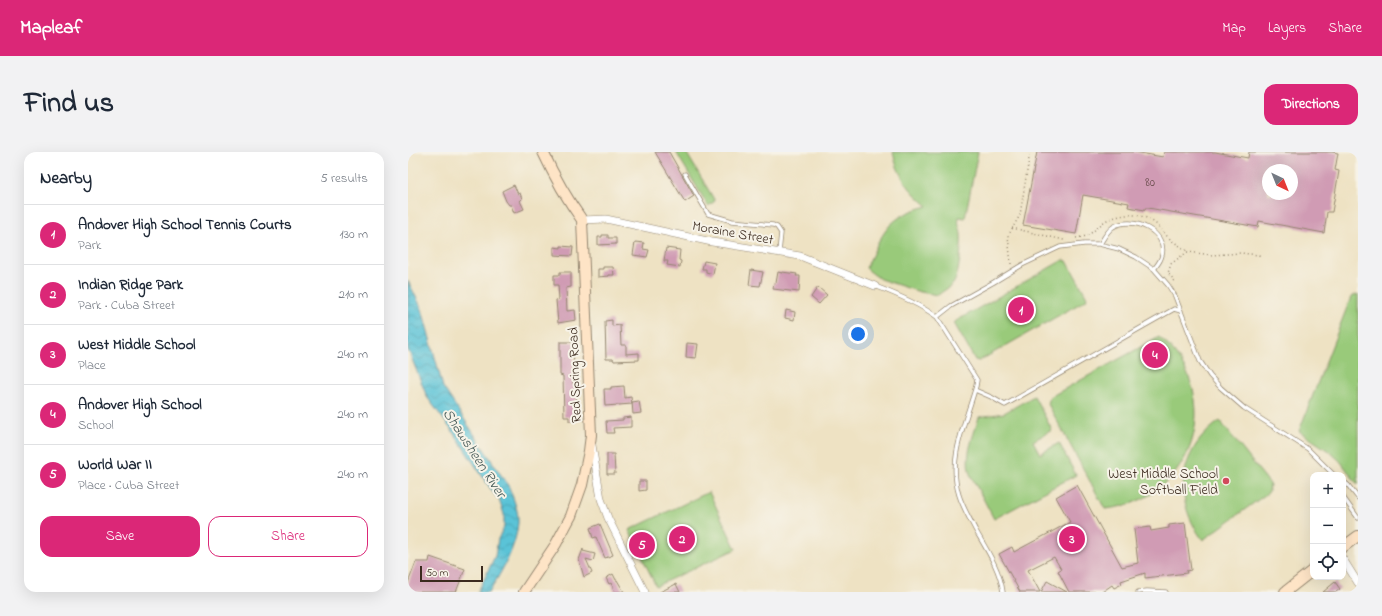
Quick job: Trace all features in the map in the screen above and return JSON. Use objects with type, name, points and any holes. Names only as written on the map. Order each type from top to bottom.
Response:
[{"type":"main road","points":[[543,152],[551,170],[582,220]]},
{"type":"main road","name":"Red Spring Road","points":[[524,592],[556,544],[571,516],[582,485],[589,451],[590,435],[582,220]]},
{"type":"main road","points":[[1346,545],[1358,536]]},
{"type":"main road","points":[[1285,592],[1310,572]]},
{"type":"street","name":"Moraine Street","points":[[582,220],[606,219],[712,242],[800,256],[875,286]]},
{"type":"street","points":[[590,435],[602,499],[606,512],[645,592]]},
{"type":"street","points":[[1346,565],[1358,583]]},
{"type":"lane","points":[[685,174],[708,214],[732,221],[773,225],[777,227],[781,233],[779,253]]},
{"type":"lane","points":[[1100,244],[1108,231],[1114,226],[1128,222],[1141,224],[1150,229],[1162,245],[1162,255],[1160,261],[1154,269]]},
{"type":"lane","points":[[937,317],[951,306],[1044,254],[1060,247],[1100,244],[1119,249],[1136,257],[1154,269],[1168,284],[1175,296],[1200,361],[1210,376],[1221,388],[1244,408],[1308,449],[1331,472]]},
{"type":"lane","points":[[875,286],[903,297],[937,317],[976,378],[977,383],[955,457],[955,480],[958,494],[964,509],[999,575],[1003,592]]},
{"type":"lane","points":[[975,390],[991,396],[1005,405],[1174,310],[1181,311]]},
{"type":"lane","points":[[1346,483],[1358,498]]},
{"type":"lane","points":[[1346,501],[1358,518]]},
{"type":"lane","points":[[1138,592],[1166,592]]},
{"type":"path","points":[[1011,264],[1008,236],[1020,216],[1030,152]]},
{"type":"path","points":[[1075,239],[1086,236],[1105,221],[1115,217],[1137,215],[1151,221],[1172,241],[1188,252],[1212,255],[1241,252],[1259,256]]},
{"type":"path","points":[[1012,228],[1068,241],[1064,242]]},
{"type":"path","points":[[1168,284],[1174,280],[1168,273],[1171,264],[1188,252]]},
{"type":"green space","points":[[676,152],[686,152],[715,201],[708,206]]},
{"type":"green space","points":[[893,152],[978,152],[965,218],[959,217],[961,246],[957,275],[953,284],[938,295],[920,292],[880,279],[866,268],[882,236],[895,221],[914,210],[928,206],[910,189],[901,176]]},
{"type":"green space","points":[[1063,260],[1067,261],[1087,297],[1086,300],[979,361],[975,360],[954,323]]},
{"type":"green space","points":[[1358,294],[1358,485],[1340,461],[1330,452],[1299,431],[1351,297]]},
{"type":"green space","points":[[1159,337],[1180,361],[1192,387],[1196,415],[1192,442],[1180,466],[1161,487],[1136,502],[1105,509],[1048,404],[1050,397]]},
{"type":"green space","points":[[1034,396],[1052,430],[1033,441],[1040,454],[1059,443],[1076,475],[994,519],[970,474],[968,467],[970,446],[979,417],[1004,413]]},
{"type":"green space","name":"West Middle School Softball Field","points":[[1220,421],[1270,484],[1269,492],[1203,540],[1193,525],[1187,509],[1184,492],[1184,476],[1188,461],[1195,446],[1206,433]]},
{"type":"green space","points":[[709,492],[736,549],[656,586],[629,530]]},
{"type":"water","name":"Shawsheen River","points":[[408,281],[422,309],[443,387],[509,487],[517,509],[517,532],[511,550],[503,568],[489,592],[478,592],[495,556],[498,539],[504,527],[504,514],[499,500],[453,432],[427,397],[408,349]]},
{"type":"building","points":[[655,152],[669,152],[694,196],[685,202]]},
{"type":"building","points":[[1037,152],[1134,152],[1163,157],[1164,152],[1215,152],[1248,158],[1249,152],[1338,153],[1335,170],[1339,171],[1332,212],[1327,212],[1324,233],[1259,221],[1258,227],[1148,208],[1145,208],[1145,210],[1128,207],[1129,203],[1083,195],[1076,234],[1023,225]]},
{"type":"building","points":[[514,185],[518,194],[520,193],[522,199],[520,201],[524,209],[514,213],[511,205],[509,205],[506,201],[502,191]]},
{"type":"building","points":[[602,235],[608,235],[608,238],[616,238],[616,244],[598,245],[598,237],[602,237]]},
{"type":"building","points":[[635,242],[644,243],[643,249],[649,250],[647,257],[633,255]]},
{"type":"building","points":[[561,246],[573,247],[572,256],[554,255],[554,247],[561,248]]},
{"type":"building","points":[[666,248],[680,250],[680,267],[667,265],[668,261],[664,261]]},
{"type":"building","points":[[704,261],[715,263],[713,274],[706,272],[706,269],[702,269]]},
{"type":"building","points":[[603,267],[613,267],[614,275],[598,277],[598,269],[603,269]]},
{"type":"building","points":[[751,270],[763,272],[760,286],[749,285]]},
{"type":"building","points":[[560,272],[571,272],[571,287],[566,288],[567,311],[575,310],[576,320],[558,323],[556,300],[559,299],[558,285],[554,285],[554,275],[560,275]]},
{"type":"building","points":[[778,272],[797,274],[796,276],[800,276],[799,292],[773,289]]},
{"type":"building","points":[[818,287],[827,295],[819,304],[811,297]]},
{"type":"building","points":[[786,310],[795,312],[794,320],[785,318]]},
{"type":"building","points":[[612,320],[612,326],[620,325],[621,345],[626,345],[626,354],[639,353],[639,360],[614,361],[613,359],[606,359],[605,321]]},
{"type":"building","points":[[560,342],[574,342],[573,384],[576,384],[576,421],[569,421],[569,417],[564,417],[563,376],[560,375]]},
{"type":"building","points":[[687,343],[698,344],[696,358],[686,357]]},
{"type":"building","points":[[624,386],[625,398],[631,397],[632,404],[605,406],[604,389]]},
{"type":"building","points":[[639,401],[641,413],[633,414],[632,402]]},
{"type":"building","points":[[631,417],[631,427],[613,428],[614,433],[607,433],[606,421],[623,420],[623,418]]},
{"type":"building","points":[[607,454],[614,454],[615,474],[607,474]]},
{"type":"building","points":[[639,481],[646,481],[646,490],[639,491]]},
{"type":"building","points":[[1077,485],[1122,567],[1138,563],[1134,529],[1150,527],[1151,531],[1169,528],[1169,525],[1185,523],[1191,570],[1186,571],[1187,573],[1145,578],[1145,573],[1121,581],[1122,584],[1114,588],[1112,585],[1102,592],[1069,592],[1058,571],[1061,569],[1054,557],[1028,570],[1040,592],[1020,592],[999,554],[1012,547],[1014,552],[1070,522],[1056,497]]},
{"type":"building","points":[[600,524],[613,555],[605,558],[596,537],[593,538],[590,528]]},
{"type":"building","points":[[583,549],[583,551],[595,554],[593,561],[586,559],[592,573],[584,577],[579,560]]},
{"type":"building","points":[[430,557],[465,569],[456,592],[408,592],[408,583],[416,562],[429,562]]},
{"type":"building","points":[[613,574],[624,592],[615,592],[611,583],[609,584],[606,578]]},
{"type":"building","points":[[1047,581],[1067,592],[1041,592]]},
{"type":"building","points":[[1335,582],[1340,589],[1336,592],[1323,592]]},
{"type":"building","points":[[676,584],[680,592],[660,592]]},
{"type":"place","name":"Andover High School Tennis Courts","points":[[1021,310]]},
{"type":"place","name":"Andover High School","points":[[1155,355]]},
{"type":"place","name":"West Middle School Softball Field","points":[[1226,481]]},
{"type":"place","name":"Indian Ridge Park","points":[[682,539]]},
{"type":"place","name":"West Middle School","points":[[1072,539]]},
{"type":"place","name":"World War II","points":[[642,545]]}]
